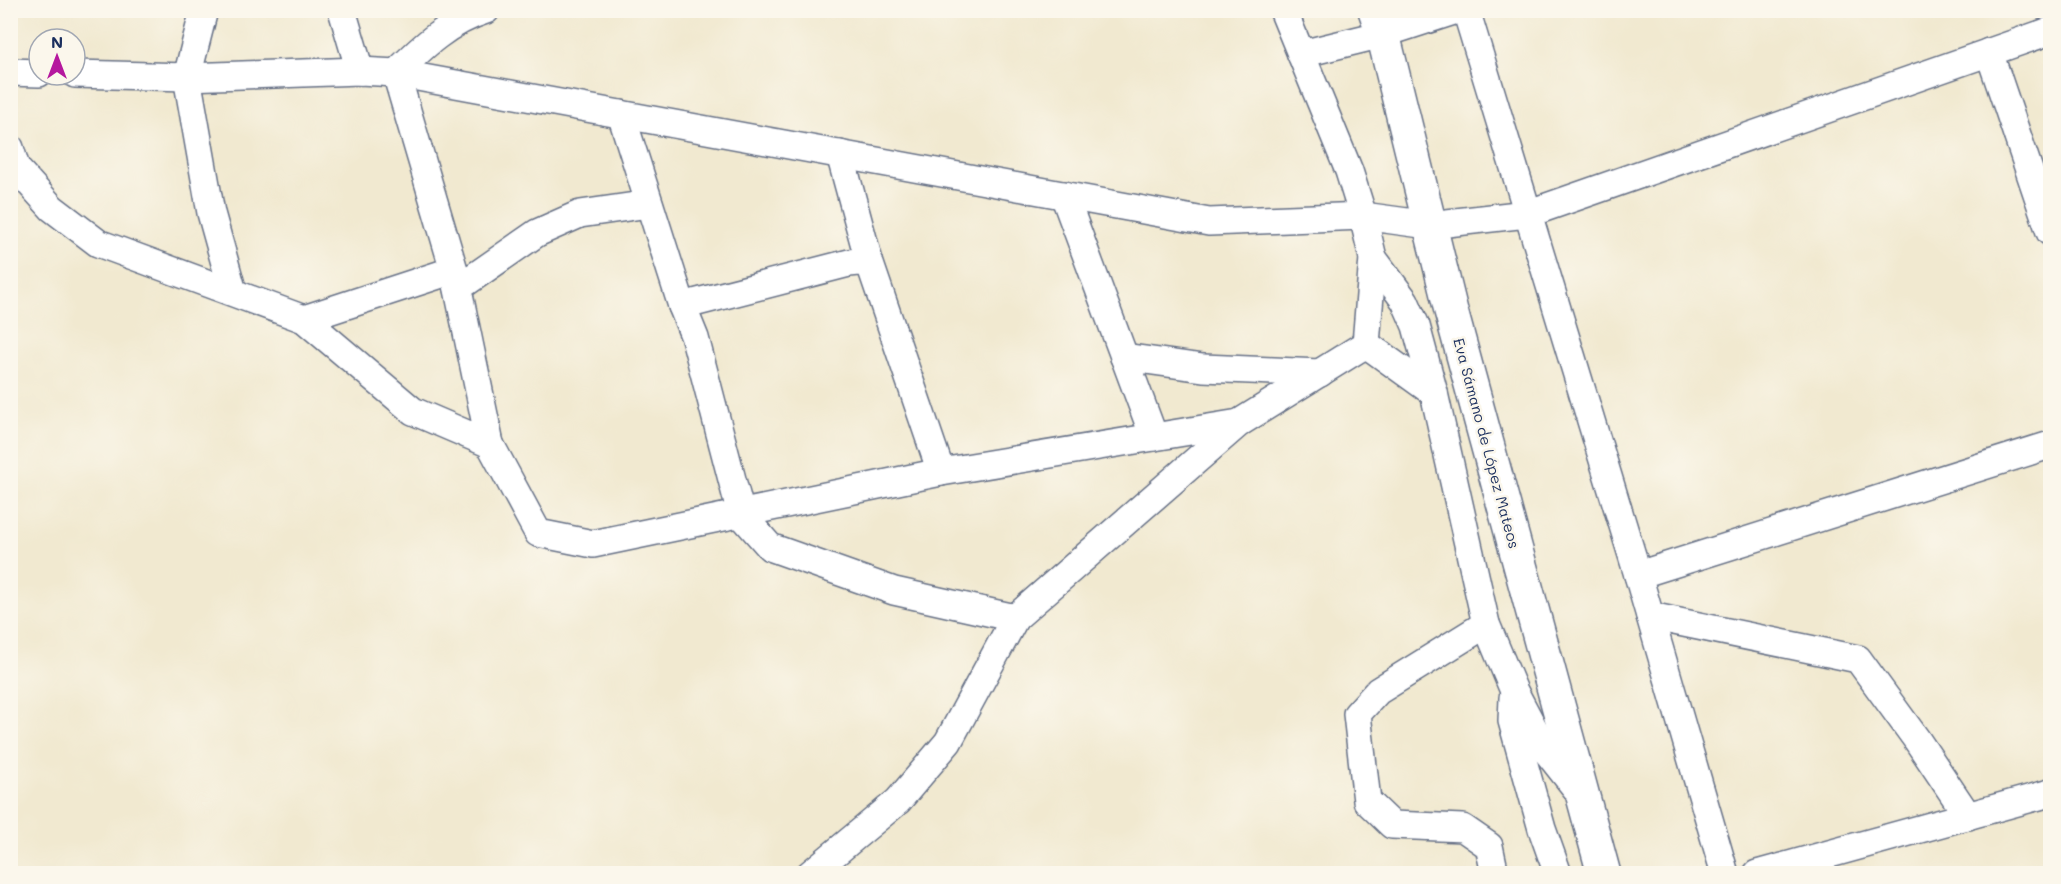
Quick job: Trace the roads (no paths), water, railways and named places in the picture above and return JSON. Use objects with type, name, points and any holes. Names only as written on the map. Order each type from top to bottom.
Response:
[{"type":"main road","name":"Eva Sámano de López Mateos","points":[[1379,22],[1429,225],[1604,873]]},
{"type":"street","points":[[204,10],[187,78],[211,213],[233,292]]},
{"type":"street","points":[[342,10],[360,72]]},
{"type":"street","points":[[396,73],[428,40],[468,16],[486,10]]},
{"type":"street","points":[[1283,10],[1349,171],[1363,216],[1373,258],[1366,344]]},
{"type":"street","points":[[1301,54],[1379,22],[1457,10]]},
{"type":"street","points":[[1466,10],[1638,575],[1725,873]]},
{"type":"street","points":[[87,74],[187,78],[360,72],[396,73],[1209,222],[1363,216],[1429,225],[1527,214],[2050,31]]},
{"type":"street","points":[[1989,52],[2050,232]]},
{"type":"street","points":[[10,72],[27,73]]},
{"type":"street","points":[[396,73],[456,279],[490,444],[538,533],[593,544],[941,472],[1239,423]]},
{"type":"street","points":[[621,114],[682,306],[695,338],[741,514],[770,547],[894,591],[1015,618]]},
{"type":"street","points":[[10,148],[16,168],[52,208],[98,243],[304,319],[413,411],[490,444]]},
{"type":"street","points":[[840,154],[869,261],[941,472]]},
{"type":"street","points":[[1064,195],[1154,437]]},
{"type":"street","points":[[304,319],[456,279],[537,233],[580,214],[649,204]]},
{"type":"street","points":[[1373,258],[1405,301],[1416,326],[1434,393],[1486,624],[1514,691],[1544,748],[1584,798]]},
{"type":"street","points":[[682,306],[849,263],[869,261]]},
{"type":"street","points":[[810,873],[898,801],[948,742],[1015,618],[1239,423],[1366,344]]},
{"type":"street","points":[[1366,344],[1434,393]]},
{"type":"street","points":[[1124,357],[1203,368],[1320,373]]},
{"type":"street","points":[[1638,575],[2050,445]]},
{"type":"street","points":[[1650,616],[1858,659],[1917,740],[1968,816]]},
{"type":"street","points":[[1486,624],[1378,691],[1357,714],[1367,801],[1392,825],[1463,828],[1489,846],[1495,873]]},
{"type":"street","points":[[1514,691],[1512,721],[1542,829],[1558,873]]},
{"type":"street","points":[[1757,873],[2050,793]]}]
